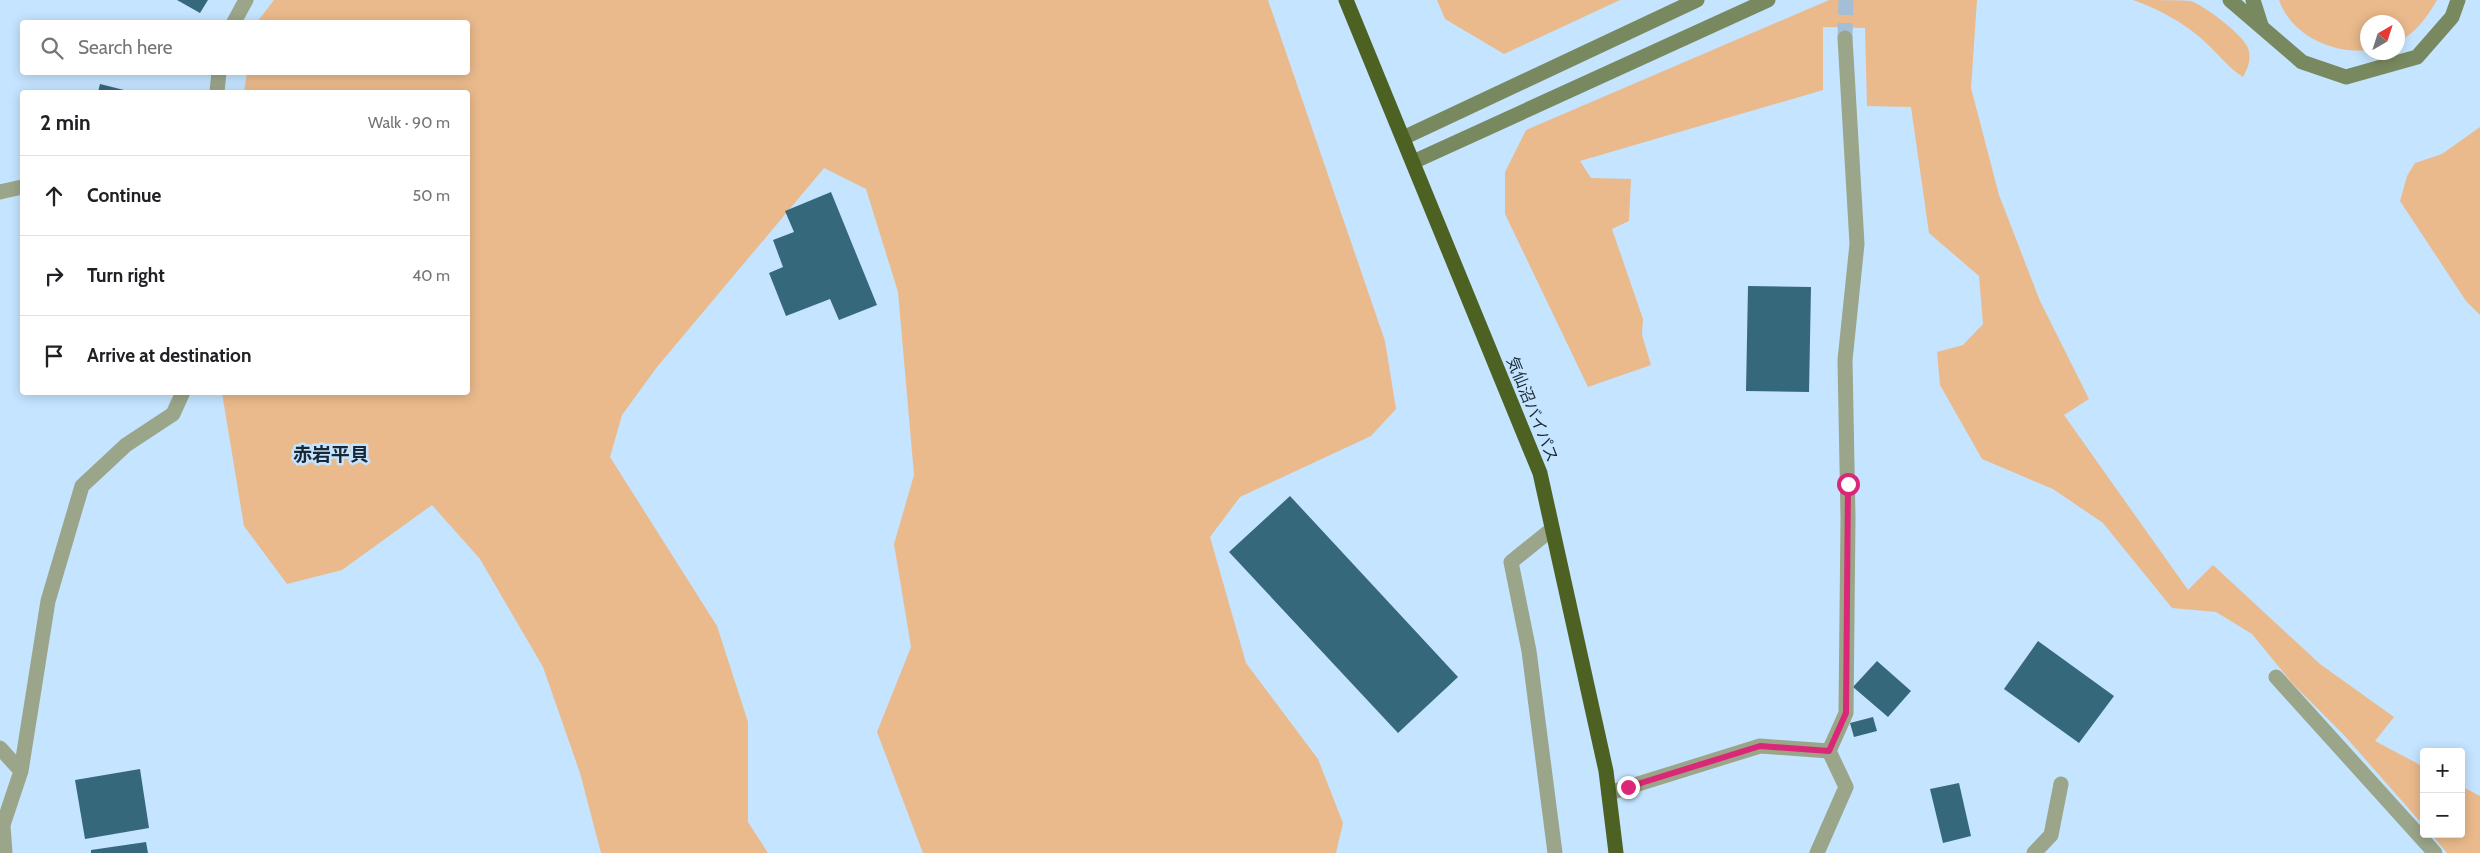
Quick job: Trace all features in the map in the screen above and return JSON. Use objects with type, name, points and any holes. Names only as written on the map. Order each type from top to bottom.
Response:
[{"type":"highway","name":"気仙沼バイパス","points":[[1346,0],[1540,473],[1606,771],[1616,853]]},
{"type":"street","points":[[235,20],[246,0]]},
{"type":"street","points":[[1403,138],[1697,0]]},
{"type":"street","points":[[1413,162],[1768,0]]},
{"type":"street","points":[[2230,0],[2302,62],[2346,77],[2417,57],[2452,17],[2458,0]]},
{"type":"street","points":[[2253,0],[2261,25]]},
{"type":"street","points":[[1817,853],[1846,787],[1829,751],[1846,713],[1848,518],[1845,360],[1857,244],[1845,38]]},
{"type":"street","points":[[217,90],[219,75]]},
{"type":"street","points":[[0,192],[20,187]]},
{"type":"street","points":[[5,853],[3,825],[21,772],[48,602],[82,486],[126,445],[173,414],[182,395]]},
{"type":"street","points":[[1552,530],[1511,562],[1529,651],[1556,853]]},
{"type":"street","points":[[2276,676],[2435,853]]},
{"type":"street","points":[[1609,793],[1760,746],[1829,751]]},
{"type":"street","points":[[0,748],[21,772]]},
{"type":"street","points":[[2034,853],[2051,835],[2061,784]]},
{"type":"shaded area","points":[[274,0],[1268,0],[1385,341],[1396,409],[1371,436],[1240,497],[1210,537],[1246,663],[1318,759],[1343,823],[1336,853],[923,853],[877,732],[911,647],[894,544],[914,475],[898,292],[866,189],[824,168],[657,367],[622,415],[610,457],[717,626],[748,722],[748,822],[768,853],[601,853],[580,773],[543,667],[480,559],[432,505],[342,570],[287,584],[244,526],[222,395],[470,395],[470,90],[244,90],[247,75],[470,75],[470,20],[259,20]]},
{"type":"shaded area","points":[[1437,0],[1620,0],[1504,54],[1445,19]]},
{"type":"shaded area","points":[[1829,0],[1977,0],[1971,88],[1999,195],[2040,301],[2089,399],[2064,415],[2188,590],[2213,565],[2320,664],[2394,717],[2375,741],[2420,765],[2420,821],[2344,735],[2292,683],[2252,634],[2216,612],[2172,608],[2103,523],[2053,489],[1982,459],[1940,385],[1937,352],[1963,345],[1983,324],[1979,276],[1929,233],[1911,107],[1867,106],[1865,28],[1823,27],[1823,90],[1580,161],[1591,178],[1631,179],[1629,221],[1612,229],[1643,319],[1642,335],[1651,365],[1588,387],[1505,214],[1505,172],[1526,130]]},
{"type":"shaded area","points":[[2133,0],[2191,1],[2215,15],[2247,45],[2249,59],[2243,77],[2187,27],[2161,12]]},
{"type":"shaded area","points":[[2279,0],[2437,0],[2420,24],[2405,37],[2405,15],[2360,15],[2360,50],[2341,49],[2315,40],[2293,23]]},
{"type":"shaded area","points":[[2480,127],[2480,315],[2466,301],[2400,201],[2407,176],[2415,163],[2442,154]]},
{"type":"shaded area","points":[[2465,788],[2480,796],[2480,853],[2447,853],[2434,838],[2465,838]]},
{"type":"building","points":[[177,0],[208,0],[200,13]]},
{"type":"building","points":[[100,84],[124,90],[98,90]]},
{"type":"building","points":[[831,192],[877,305],[839,320],[830,299],[786,316],[769,273],[783,267],[773,240],[794,232],[785,211]]},
{"type":"building","points":[[1748,286],[1811,287],[1809,392],[1746,391]]},
{"type":"building","points":[[1290,496],[1458,677],[1398,733],[1229,552]]},
{"type":"building","points":[[2038,641],[2114,696],[2079,743],[2004,689]]},
{"type":"building","points":[[1877,661],[1911,691],[1888,717],[1853,687]]},
{"type":"building","points":[[1873,717],[1877,731],[1854,737],[1850,723]]},
{"type":"building","points":[[140,769],[149,828],[85,839],[75,780]]},
{"type":"building","points":[[1959,783],[1971,836],[1943,843],[1930,789]]},
{"type":"building","points":[[146,842],[148,853],[91,853],[91,850]]},
{"type":"tunnel","points":[[1845,38],[1846,0]]},
{"type":"district","name":"赤岩平貝","points":[[331,454]]},
{"type":"route","points":[[1628,787],[1760,746],[1829,751],[1846,713],[1848,484]]}]
